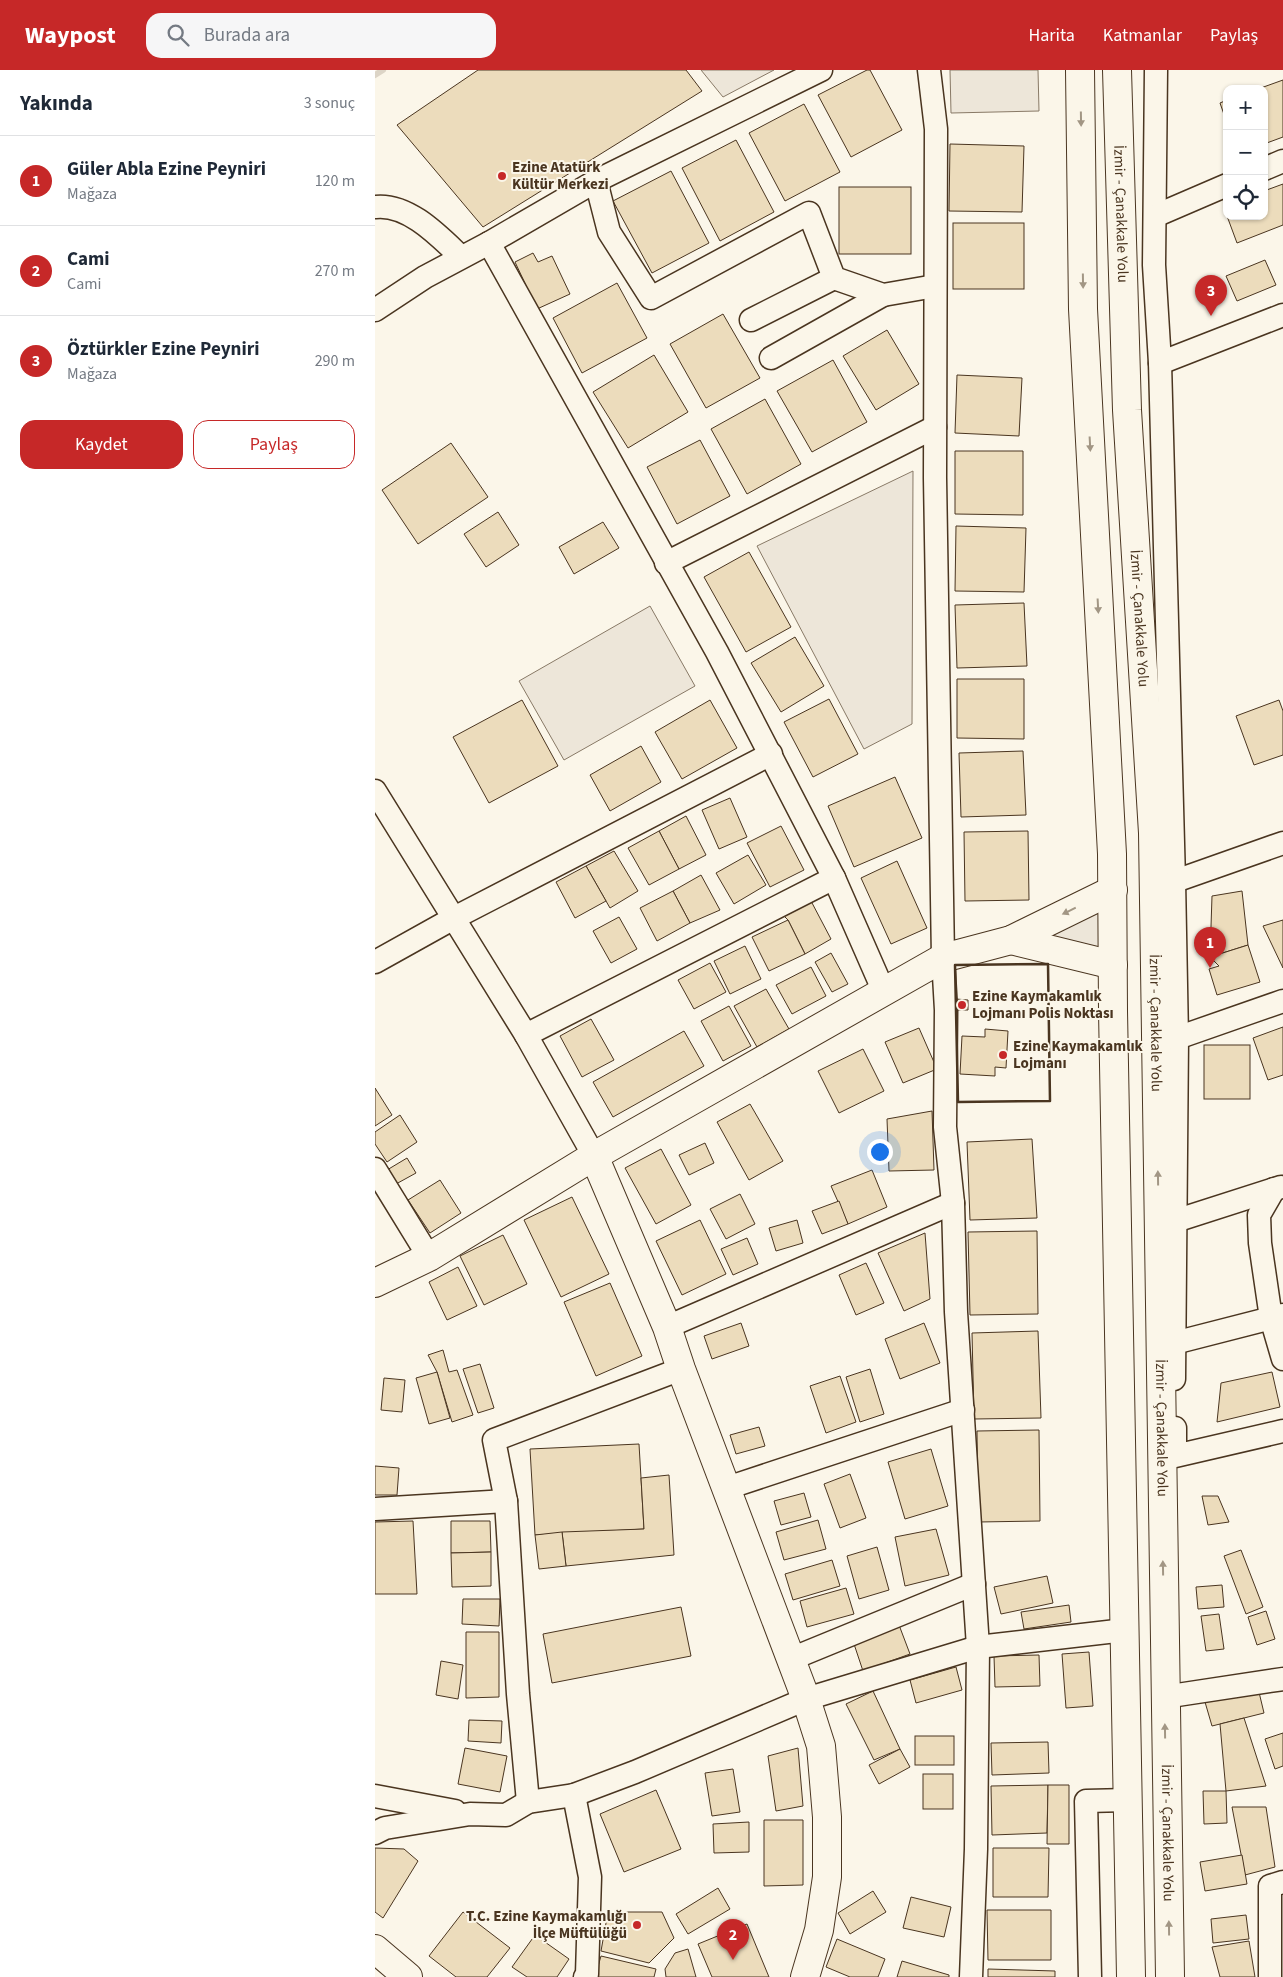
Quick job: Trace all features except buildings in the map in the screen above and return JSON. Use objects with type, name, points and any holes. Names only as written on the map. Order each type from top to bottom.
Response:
[{"type":"main road","points":[[1080,70],[1083,309],[1113,890],[1113,1011],[1131,1977]]},
{"type":"main road","name":"İzmir - Çanakkale Yolu","points":[[1117,70],[1127,410],[1153,833],[1164,884],[1164,1697],[1170,1977]]},
{"type":"main road","points":[[375,1283],[429,1256],[594,1156],[943,958],[1011,940],[1113,890]]},
{"type":"main road","points":[[1011,940],[1113,965]]},
{"type":"main road","points":[[594,1156],[667,1327],[681,1369],[806,1699],[821,1746],[827,1817],[827,1877],[819,1930],[805,1977]]},
{"type":"main road","points":[[375,1949],[409,1977]]},
{"type":"main road","points":[[375,1971],[382,1977]]},
{"type":"street","points":[[375,310],[425,277],[489,244],[596,181],[821,70]]},
{"type":"street","points":[[929,70],[936,130],[935,427],[943,958],[946,1010],[945,1127],[953,1203],[956,1312],[978,1647],[971,1977]]},
{"type":"street","points":[[1156,70],[1154,265],[1160,363],[1164,884],[1177,1038],[1174,1343],[1175,1456],[1283,1431]]},
{"type":"street","points":[[1268,167],[1283,160]]},
{"type":"street","points":[[596,181],[609,232],[651,298],[809,213],[834,278]]},
{"type":"street","points":[[1155,216],[1223,187]]},
{"type":"street","points":[[375,207],[405,212],[441,238],[461,257]]},
{"type":"street","points":[[489,244],[717,652],[771,754],[834,878],[884,992]]},
{"type":"street","points":[[751,320],[834,278],[883,295]]},
{"type":"street","points":[[771,358],[883,295],[935,286]]},
{"type":"street","points":[[1160,363],[1283,315]]},
{"type":"street","points":[[667,563],[935,427]]},
{"type":"street","points":[[375,962],[454,918],[771,754]]},
{"type":"street","points":[[375,791],[526,1035],[594,1156]]},
{"type":"street","points":[[1164,884],[1283,843]]},
{"type":"street","points":[[526,1035],[834,878]]},
{"type":"street","points":[[1177,1038],[1283,1000]]},
{"type":"street","points":[[375,1169],[429,1256]]},
{"type":"street","points":[[1175,1220],[1278,1188]]},
{"type":"street","points":[[1278,1188],[1259,1215],[1260,1242],[1277,1316],[1283,1358]]},
{"type":"street","points":[[667,1327],[953,1203]]},
{"type":"street","points":[[1174,1343],[1277,1316]]},
{"type":"street","points":[[528,1802],[518,1694],[506,1501],[494,1440],[681,1369]]},
{"type":"street","points":[[727,1488],[963,1410]]},
{"type":"street","points":[[375,1509],[506,1501]]},
{"type":"street","points":[[791,1659],[974,1584]]},
{"type":"street","points":[[375,1832],[385,1828],[470,1814],[506,1814],[528,1802],[574,1795],[635,1772],[806,1699],[978,1647],[1125,1630]]},
{"type":"street","points":[[1164,1697],[1283,1679]]},
{"type":"street","points":[[574,1795],[590,1877],[587,1974],[585,1977]]},
{"type":"street","points":[[375,1796],[470,1814]]},
{"type":"street","points":[[1090,1977],[1086,1801],[1128,1800]]},
{"type":"street","points":[[1270,1977],[1270,1886],[1283,1882]]},
{"type":"shaded area","points":[[701,70],[774,70],[723,97]]},
{"type":"shaded area","points":[[950,70],[1038,70],[1039,111],[951,113]]},
{"type":"shaded area","points":[[913,471],[912,724],[864,749],[757,546]]},
{"type":"shaded area","points":[[650,606],[695,686],[564,760],[519,681]]},
{"type":"shaded area","points":[[1113,890],[1113,965],[1011,940]]},
{"type":"waterway","points":[[375,75],[383,70]]},
{"type":"wall","points":[[1048,964],[1050,1101],[958,1102],[955,965],[1048,964]]},
{"type":"place","name":"Ezine Atatürk Kültür Merkezi","points":[[502,176]]},
{"type":"place","name":"Öztürkler Ezine Peyniri","points":[[1211,316]]},
{"type":"place","name":"Güler Abla Ezine Peyniri","points":[[1210,968]]},
{"type":"place","name":"Ezine Kaymakamlık Lojmanı Polis Noktası","points":[[962,1005]]},
{"type":"place","name":"Ezine Kaymakamlık Lojmanı","points":[[1003,1055]]},
{"type":"place","name":"T.C. Ezine Kaymakamlığı İlçe Müftülüğü","points":[[637,1925]]},
{"type":"place","name":"Cami","points":[[733,1960]]}]
